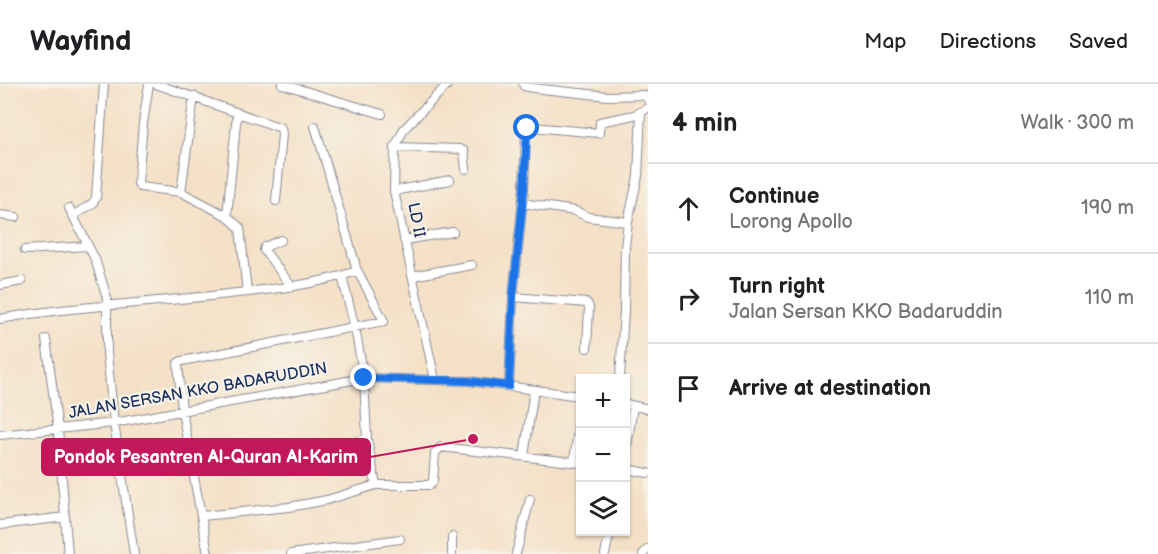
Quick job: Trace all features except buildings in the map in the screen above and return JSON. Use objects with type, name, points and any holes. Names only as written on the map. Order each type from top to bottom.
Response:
[{"type":"street","points":[[104,84],[96,198],[92,204],[71,212],[98,267],[107,298],[107,353],[114,423],[134,554]]},
{"type":"street","points":[[149,84],[138,183],[140,187],[182,192],[227,216],[240,228],[247,292]]},
{"type":"street","points":[[156,84],[282,129],[276,201]]},
{"type":"street","points":[[282,84],[382,114]]},
{"type":"street","points":[[448,84],[404,129],[395,147],[459,149],[464,151],[466,169]]},
{"type":"street","points":[[524,84],[524,86],[533,88],[591,95],[644,95],[648,100]]},
{"type":"street","points":[[182,192],[194,96]]},
{"type":"street","points":[[509,386],[513,297],[527,128],[599,133],[600,122],[625,118],[644,110],[639,170],[625,247],[620,374]]},
{"type":"street","points":[[227,216],[237,112]]},
{"type":"street","points":[[208,554],[182,411],[177,365],[180,362],[384,321],[356,268],[315,126]]},
{"type":"street","name":"LD II","points":[[395,147],[394,191],[435,380]]},
{"type":"street","points":[[394,191],[450,180]]},
{"type":"street","points":[[522,203],[575,211],[588,217],[628,222]]},
{"type":"street","points":[[0,215],[16,217]]},
{"type":"street","points":[[404,240],[453,232]]},
{"type":"street","points":[[281,240],[264,250],[292,287]]},
{"type":"street","points":[[25,250],[88,246]]},
{"type":"street","points":[[412,276],[472,265]]},
{"type":"street","points":[[0,319],[45,311],[107,307],[292,287],[342,276],[354,272],[356,268]]},
{"type":"street","points":[[342,276],[364,378],[367,439],[376,485]]},
{"type":"street","points":[[0,285],[22,281]]},
{"type":"street","points":[[513,297],[588,303],[587,348]]},
{"type":"street","points":[[46,339],[58,430],[68,554]]},
{"type":"street","name":"JALAN SERSAN KKO BADARUDDIN","points":[[0,435],[114,423],[364,378],[469,381],[576,395]]},
{"type":"street","points":[[524,456],[534,390]]},
{"type":"street","points":[[630,405],[648,409]]},
{"type":"street","points":[[192,468],[280,461],[367,439]]},
{"type":"street","points":[[202,516],[308,503],[340,497],[376,485],[430,484],[435,453],[441,447],[576,462]]},
{"type":"street","points":[[630,470],[648,473]]},
{"type":"street","points":[[516,554],[530,499]]},
{"type":"street","points":[[0,525],[64,518]]},
{"type":"street","points":[[605,554],[609,536]]},
{"type":"street","points":[[452,537],[452,554]]},
{"type":"street","points":[[291,554],[400,539]]},
{"type":"street","points":[[643,554],[648,549]]},
{"type":"place","name":"Pondok Pesantren Al-Quran Al-Karim","points":[[473,439]]},
{"type":"route","points":[[364,378],[469,381],[509,386],[513,297],[524,189],[527,128]]}]
